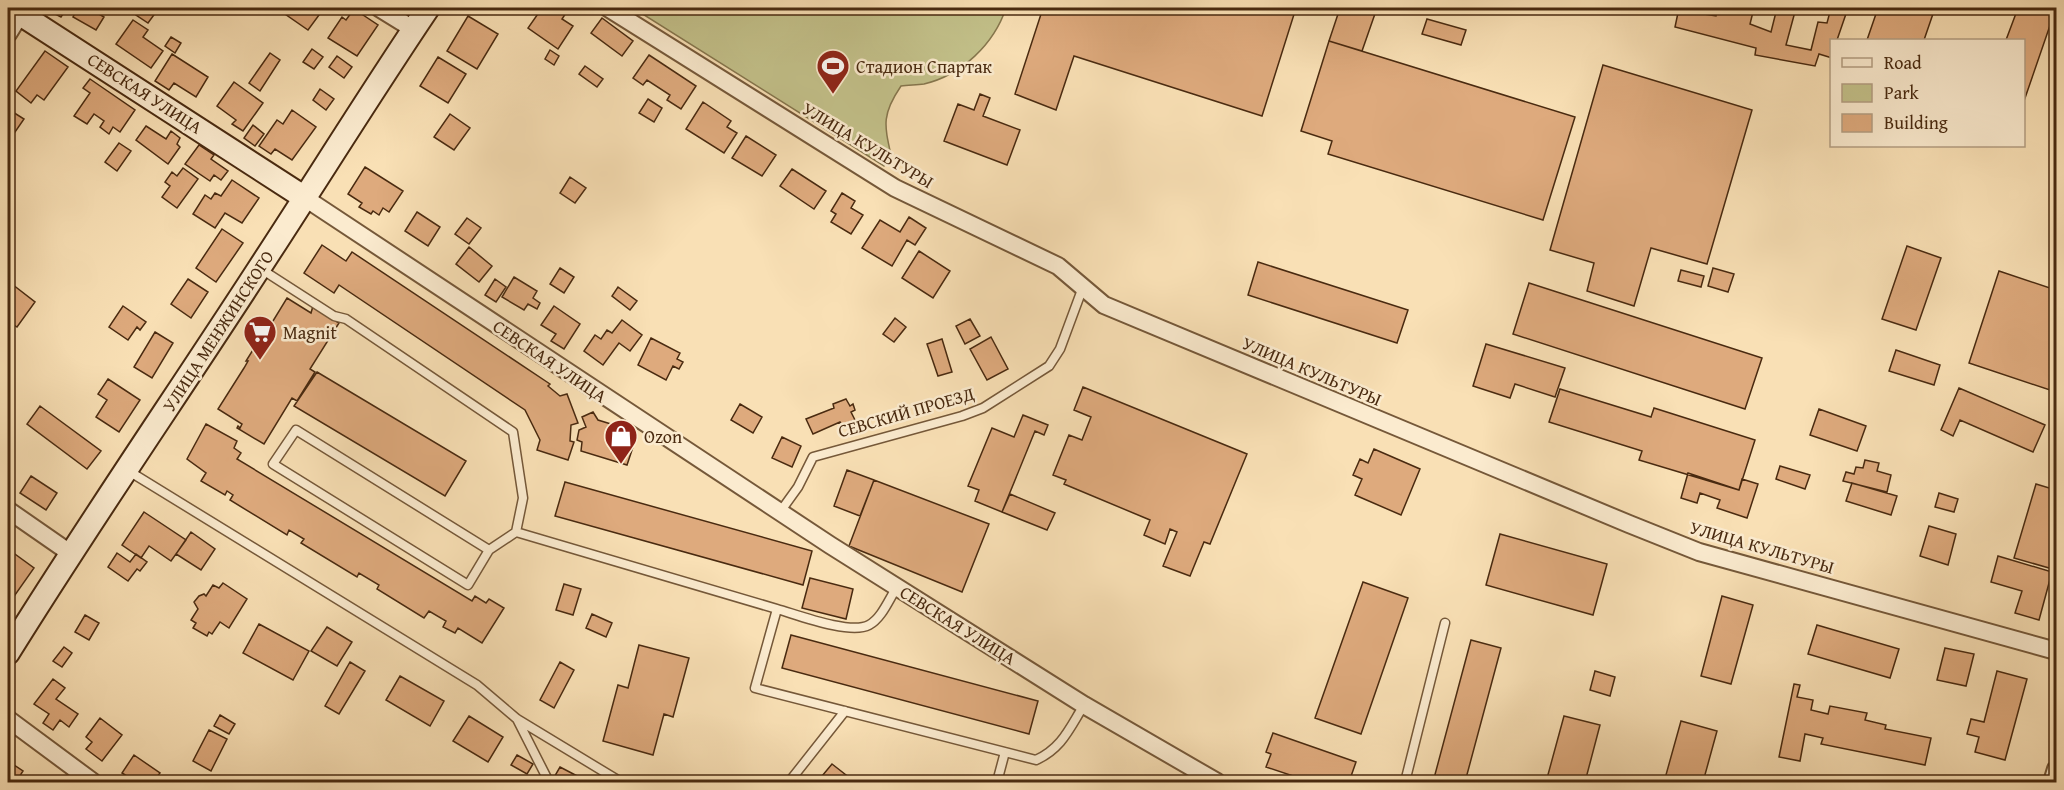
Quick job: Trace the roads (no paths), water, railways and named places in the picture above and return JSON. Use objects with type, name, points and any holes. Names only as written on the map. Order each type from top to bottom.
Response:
[{"type":"street","points":[[379,8],[413,29]]},
{"type":"street","name":"УЛИЦА МЕНЖИНСКОГО","points":[[8,653],[70,553],[306,198],[428,8]]},
{"type":"street","name":"УЛИЦА КУЛЬТУРЫ","points":[[608,8],[895,188],[1058,266],[1104,305],[1618,520],[1700,552],[2056,651]]},
{"type":"street","points":[[8,34],[16,10]]},
{"type":"street","name":"СЕВСКАЯ УЛИЦА","points":[[16,10],[306,198],[780,512],[1084,705],[1217,783]]},
{"type":"street","points":[[8,510],[70,553]]},
{"type":"street","points":[[8,719],[93,783]]},
{"type":"street","points":[[2052,783],[2056,769]]},
{"type":"lane","points":[[260,268],[334,316],[346,319],[513,432],[523,498],[516,532],[489,550],[468,585],[273,464],[296,430],[489,550]]},
{"type":"lane","name":"СЕВСКИЙ ПРОЕЗД","points":[[780,512],[798,487],[813,457],[962,416],[983,408],[1049,366],[1060,348],[1083,287]]},
{"type":"lane","points":[[127,470],[477,685],[517,719],[621,783]]},
{"type":"lane","points":[[516,532],[845,627],[868,626],[877,618],[897,587]]},
{"type":"lane","points":[[777,609],[755,688],[1036,760],[1058,747],[1084,705]]},
{"type":"lane","points":[[1405,783],[1445,623]]},
{"type":"lane","points":[[789,783],[845,711]]},
{"type":"lane","points":[[517,719],[549,783]]},
{"type":"lane","points":[[997,783],[1005,752]]},
{"type":"place","name":"Стадион Спартак","points":[[833,95]]},
{"type":"place","name":"Magnit","points":[[260,361]]},
{"type":"place","name":"Ozon","points":[[621,465]]}]
